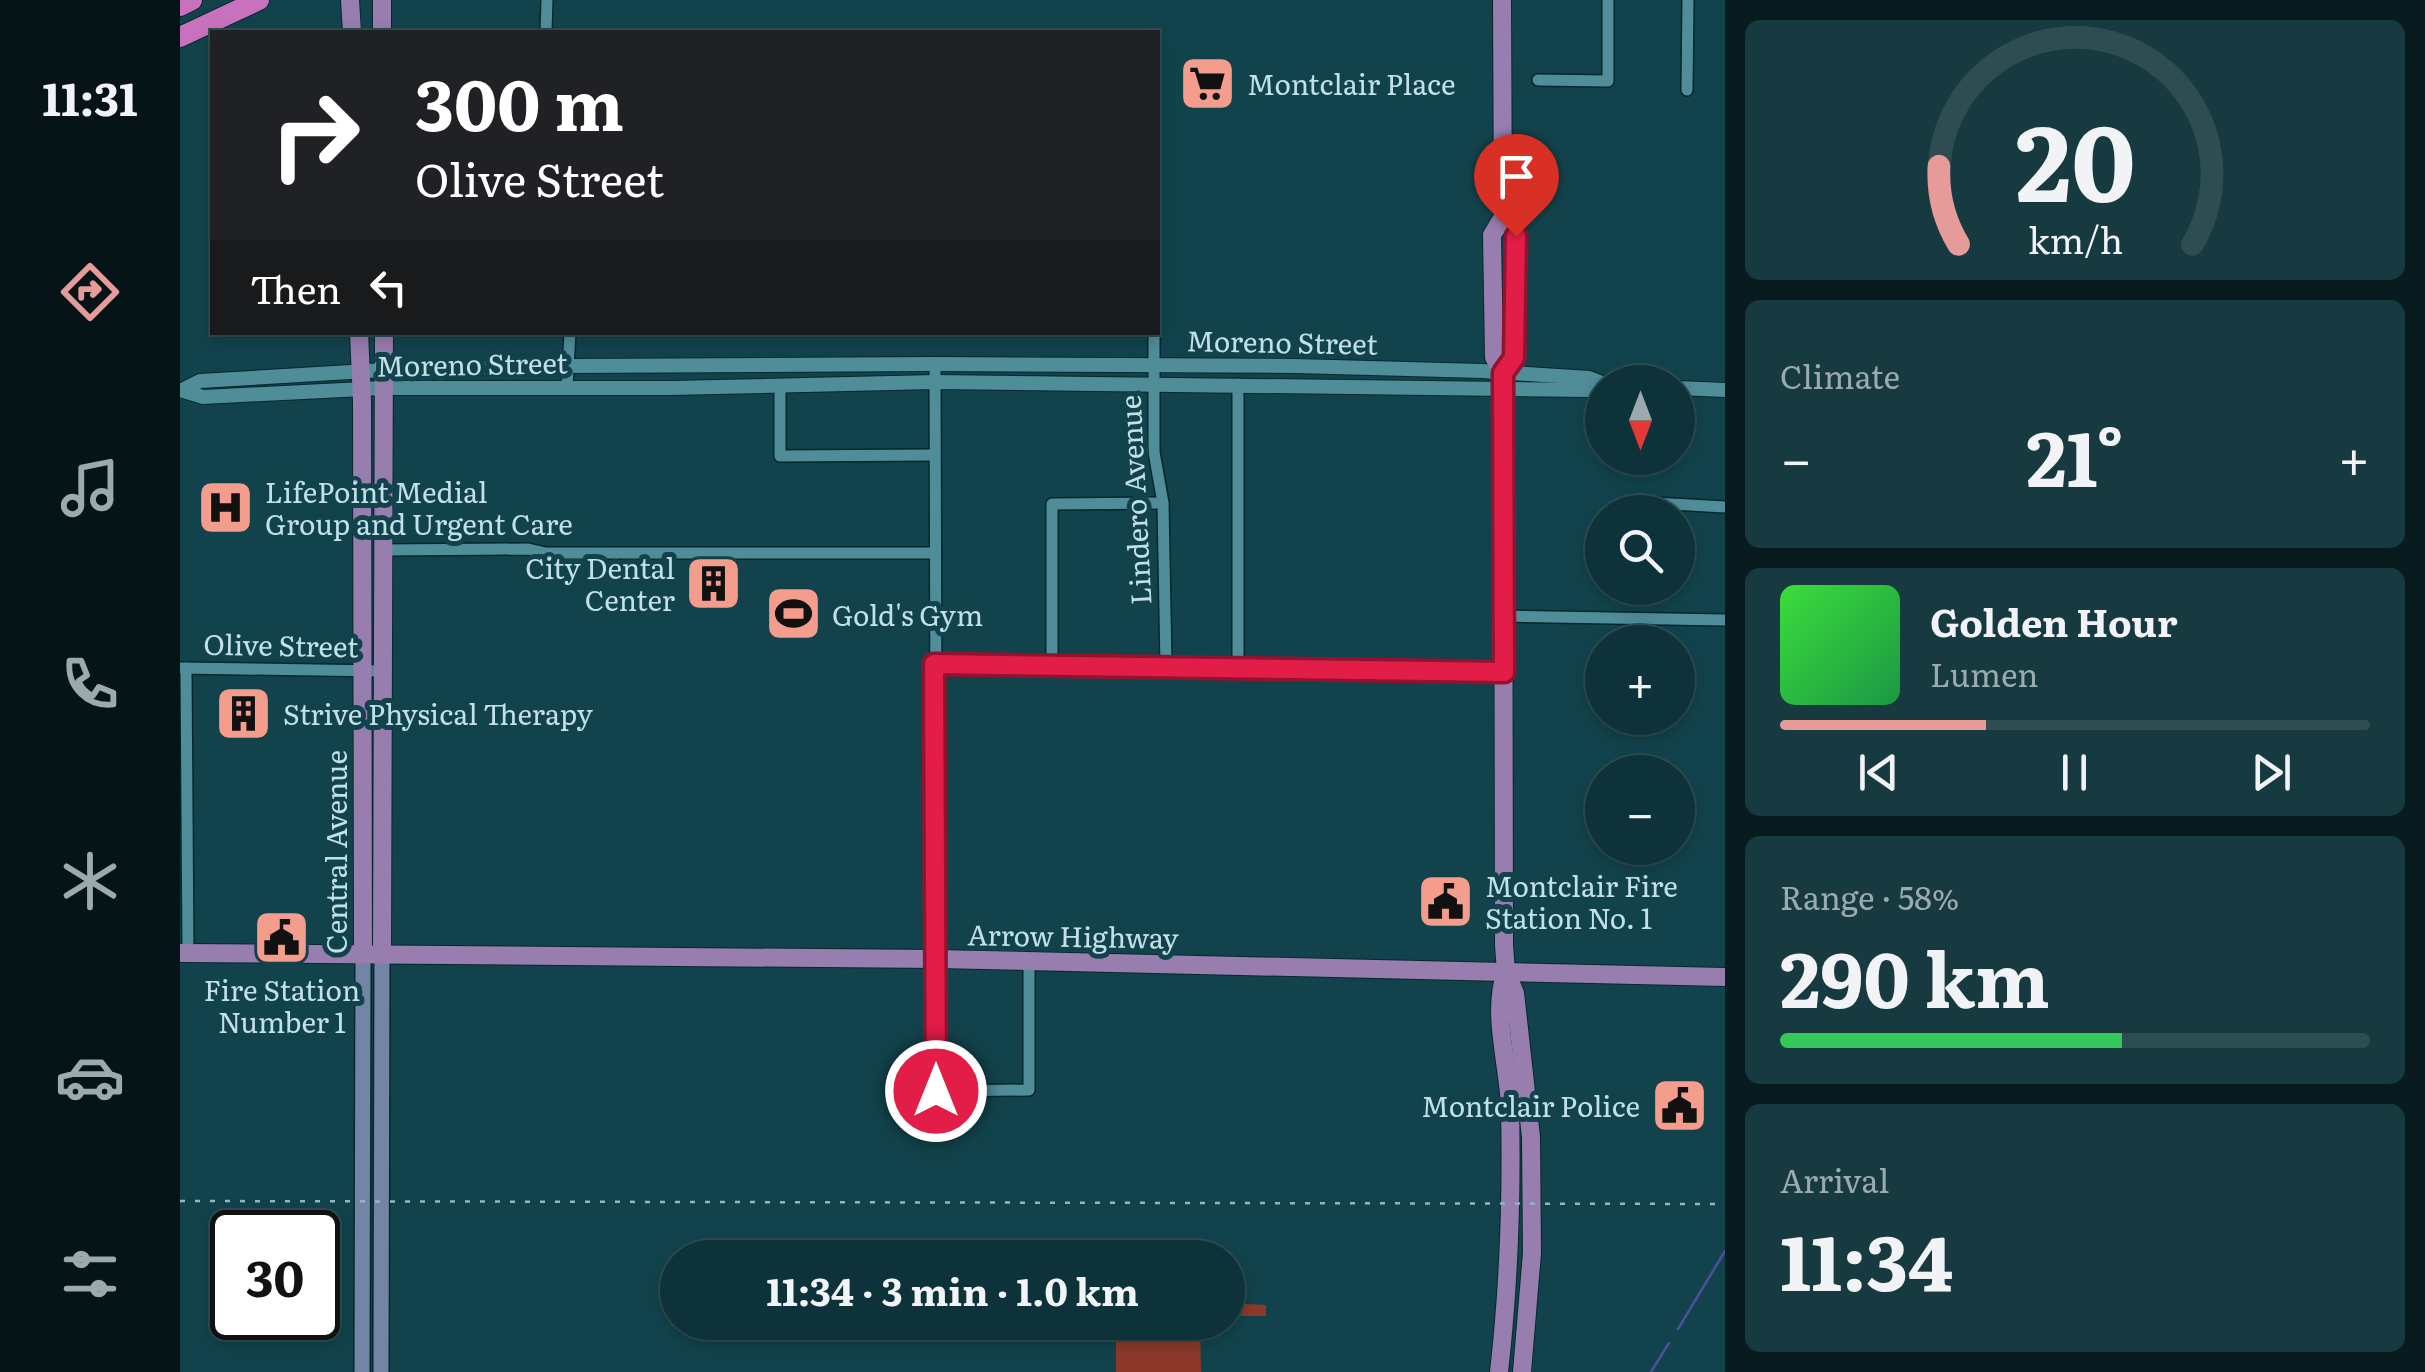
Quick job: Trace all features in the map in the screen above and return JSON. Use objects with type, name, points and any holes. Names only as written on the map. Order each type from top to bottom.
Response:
[{"type":"highway","points":[[180,6],[192,0]]},
{"type":"highway","points":[[180,38],[259,0]]},
{"type":"main road","points":[[350,0],[352,30]]},
{"type":"main road","points":[[382,0],[382,30]]},
{"type":"main road","points":[[1499,1372],[1512,1196],[1510,1076],[1498,993],[1506,972],[1503,381],[1494,354],[1492,235],[1503,218],[1502,0]]},
{"type":"main road","name":"Central Avenue","points":[[359,335],[362,1372]]},
{"type":"main road","name":"Central Avenue","points":[[381,1372],[384,335]]},
{"type":"main road","name":"Arrow Highway","points":[[184,953],[1029,961],[1725,977]]},
{"type":"main road","points":[[1506,972],[1515,993],[1531,1136],[1532,1253],[1522,1372]]},
{"type":"street","points":[[546,30],[547,0]]},
{"type":"street","points":[[1538,80],[1608,81],[1608,0]]},
{"type":"street","points":[[1686,90],[1688,0]]},
{"type":"street","points":[[568,388],[570,335]]},
{"type":"street","name":"Lindero Avenue","points":[[1154,335],[1154,452],[1163,504],[1166,666]]},
{"type":"street","points":[[935,364],[936,1091],[1029,1090],[1029,961]]},
{"type":"street","name":"Moreno Street","points":[[181,390],[200,382],[362,381],[570,366],[1154,364],[1503,381]]},
{"type":"street","name":"Moreno Street","points":[[384,379],[568,388],[1585,378]]},
{"type":"street","points":[[1238,384],[1238,669]]},
{"type":"street","points":[[780,386],[780,456],[934,455]]},
{"type":"street","points":[[1695,389],[1725,390]]},
{"type":"street","points":[[1052,664],[1052,504],[1163,504]]},
{"type":"street","points":[[1695,505],[1725,507]]},
{"type":"street","points":[[382,550],[934,554]]},
{"type":"street","points":[[1503,616],[1725,620]]},
{"type":"street","points":[[934,664],[1504,672]]},
{"type":"street","points":[[183,668],[184,953]]},
{"type":"street","name":"Olive Street","points":[[183,668],[381,671]]},
{"type":"shaded area","points":[[1245,1304],[1266,1305],[1266,1316],[1245,1316]]},
{"type":"shaded area","points":[[1116,1340],[1200,1340],[1201,1372],[1116,1372]]},
{"type":"waterway","points":[[1678,1329],[1725,1251]]},
{"type":"waterway","points":[[1651,1372],[1669,1343]]},
{"type":"railway","points":[[180,1201],[1725,1204]]},
{"type":"place","name":"Montclair Place","points":[[1208,83]]},
{"type":"place","name":"LifePoint Medial Group and Urgent Care","points":[[226,507]]},
{"type":"place","name":"City Dental Center","points":[[714,583]]},
{"type":"place","name":"Gold's Gym","points":[[793,614]]},
{"type":"place","name":"Strive Physical Therapy","points":[[244,713]]},
{"type":"place","name":"Montclair Fire Station No. 1","points":[[1446,901]]},
{"type":"place","name":"Fire Station Number 1","points":[[282,938]]},
{"type":"place","name":"Montclair Police","points":[[1679,1105]]},
{"type":"route","points":[[936,1091],[934,664],[1504,672],[1503,373],[1514,358],[1516,236]]}]
